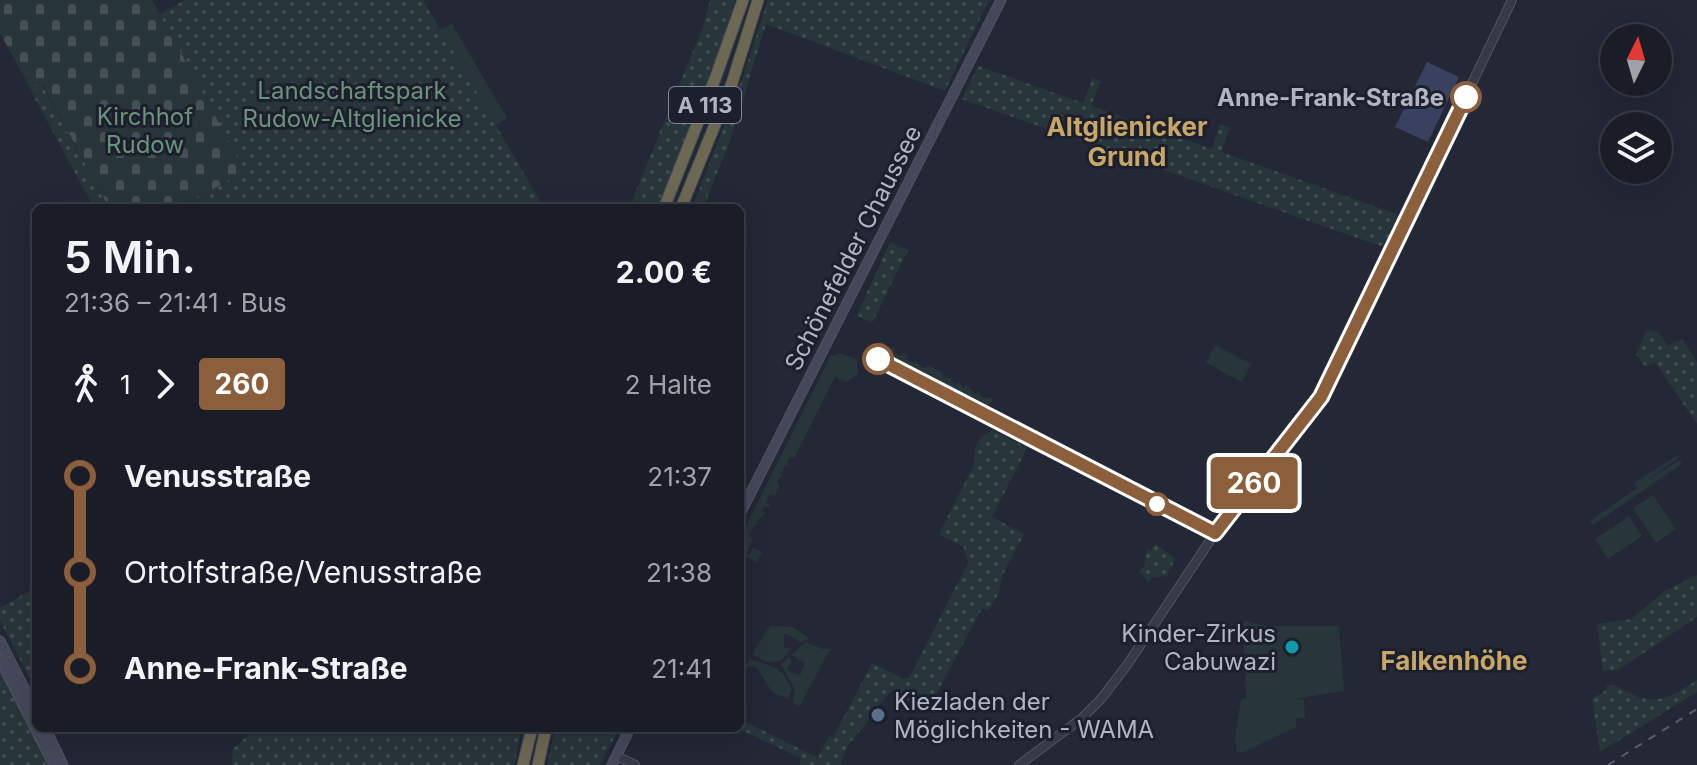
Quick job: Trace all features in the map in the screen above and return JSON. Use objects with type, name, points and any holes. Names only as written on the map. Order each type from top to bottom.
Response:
[{"type":"highway","name":"A 113","points":[[666,204],[743,0]]},
{"type":"highway","name":"A 113","points":[[683,204],[732,83],[758,0]]},
{"type":"highway","points":[[523,765],[531,732]]},
{"type":"highway","points":[[538,765],[545,732]]},
{"type":"main road","name":"Schönefelder Chaussee","points":[[744,506],[1001,0]]},
{"type":"main road","points":[[0,641],[32,703]]},
{"type":"main road","points":[[0,660],[32,722]]},
{"type":"main road","points":[[37,732],[54,765]]},
{"type":"main road","points":[[47,732],[63,765]]},
{"type":"main road","points":[[614,760],[628,732]]},
{"type":"street","points":[[1019,765],[1082,718],[1101,699],[1215,533],[1321,397],[1512,0]]},
{"type":"street","points":[[614,760],[635,765]]},
{"type":"green space","name":"Kirchhof Rudow","points":[[0,0],[152,0],[246,171],[187,204],[107,204],[42,83],[30,88],[0,33]]},
{"type":"green space","name":"Landschaftspark Rudow-Altglienicke","points":[[185,0],[423,0],[542,204],[187,204],[245,171],[160,14]]},
{"type":"green space","points":[[710,0],[735,0],[710,79],[659,204],[631,204],[703,27]]},
{"type":"green space","points":[[768,0],[989,0],[945,91],[766,24],[730,141],[705,204],[694,204],[740,85]]},
{"type":"green space","points":[[452,24],[507,118],[495,126],[440,30]]},
{"type":"green space","points":[[978,66],[1083,103],[1092,80],[1090,77],[1103,82],[1099,84],[1091,106],[1212,149],[1220,124],[1232,128],[1221,152],[1402,216],[1386,248],[962,99]]},
{"type":"green space","points":[[41,83],[107,204],[92,204],[30,88]]},
{"type":"green space","points":[[890,242],[908,250],[872,323],[857,315]]},
{"type":"green space","points":[[1647,330],[1658,332],[1668,346],[1682,339],[1697,362],[1697,424],[1655,362],[1646,367],[1636,354]]},
{"type":"green space","points":[[880,341],[884,343],[883,347],[890,350],[892,347],[901,356],[903,353],[908,355],[906,359],[915,363],[917,360],[925,368],[928,365],[943,373],[942,377],[952,378],[951,381],[956,384],[958,381],[964,388],[966,385],[976,394],[978,391],[980,396],[993,399],[988,409],[876,350]]},
{"type":"green space","points":[[1215,345],[1251,364],[1242,382],[1206,363]]},
{"type":"green space","points":[[841,353],[857,360],[858,374],[847,382],[835,377],[794,458],[790,457],[787,462],[790,467],[785,466],[781,474],[784,478],[779,477],[777,482],[780,485],[775,496],[770,494],[766,503],[770,505],[769,508],[764,506],[762,511],[766,513],[757,521],[760,525],[755,524],[749,536],[753,538],[747,554],[753,547],[762,553],[756,562],[744,555],[744,530],[831,356]]},
{"type":"green space","points":[[992,430],[1027,448],[992,517],[1024,534],[1002,576],[999,592],[989,611],[982,608],[928,710],[891,691],[849,744],[841,765],[801,765],[801,758],[744,731],[744,721],[818,758],[829,736],[833,738],[872,663],[903,679],[909,678],[968,563],[964,547],[940,535],[940,532],[974,465],[975,448],[980,438]]},
{"type":"green space","points":[[1676,456],[1678,458],[1645,482],[1679,460],[1682,464],[1593,525],[1590,521],[1637,488],[1634,483]]},
{"type":"green space","points":[[1653,495],[1676,529],[1656,543],[1633,508]]},
{"type":"green space","points":[[1629,516],[1642,536],[1608,559],[1595,539]]},
{"type":"green space","points":[[1155,544],[1175,558],[1167,576],[1152,578],[1149,582],[1139,571],[1144,567],[1147,549],[1151,550]]},
{"type":"green space","points":[[1697,575],[1697,617],[1618,670],[1603,670],[1597,624],[1631,619],[1665,591]]},
{"type":"green space","points":[[32,589],[32,683],[0,620],[0,608]]},
{"type":"green space","name":"Kinder-Zirkus Cabuwazi","points":[[1243,621],[1268,626],[1339,626],[1344,691],[1294,699],[1304,700],[1305,718],[1296,719],[1296,727],[1237,753],[1235,738],[1241,699],[1246,698]]},
{"type":"green space","points":[[770,625],[793,627],[810,639],[800,642],[784,634],[784,647],[792,649],[780,661],[767,662],[752,655]]},
{"type":"green space","points":[[806,642],[832,649],[800,706],[792,703],[795,690],[781,664],[789,657],[792,660],[787,670],[800,675],[805,663],[791,655]]},
{"type":"green space","points":[[750,659],[780,671],[792,690],[788,699],[772,692],[757,668],[744,668]]},
{"type":"green space","points":[[3,673],[48,765],[0,765],[0,675]]},
{"type":"green space","points":[[1697,680],[1697,692],[1600,752],[1592,698],[1603,693],[1608,685],[1641,698],[1658,699],[1674,694]]},
{"type":"green space","points":[[252,732],[521,732],[514,765],[232,765],[233,749]]},
{"type":"green space","points":[[554,732],[617,732],[600,765],[547,765]]},
{"type":"water","points":[[1427,62],[1459,77],[1428,142],[1395,127]]},
{"type":"railway","points":[[1608,765],[1697,709]]},
{"type":"bus line","name":"260","points":[[878,359],[1215,533],[1321,397],[1466,97]]},
{"type":"place","name":"Anne-Frank-Straße","points":[[1466,97]]},
{"type":"place","name":"Kinder-Zirkus Cabuwazi","points":[[1292,647]]},
{"type":"place","name":"Kiezladen der Möglichkeiten - WAMA","points":[[878,715]]},
{"type":"district","name":"Altglienicker Grund","points":[[1127,141]]},
{"type":"district","name":"Falkenhöhe","points":[[1454,660]]}]
